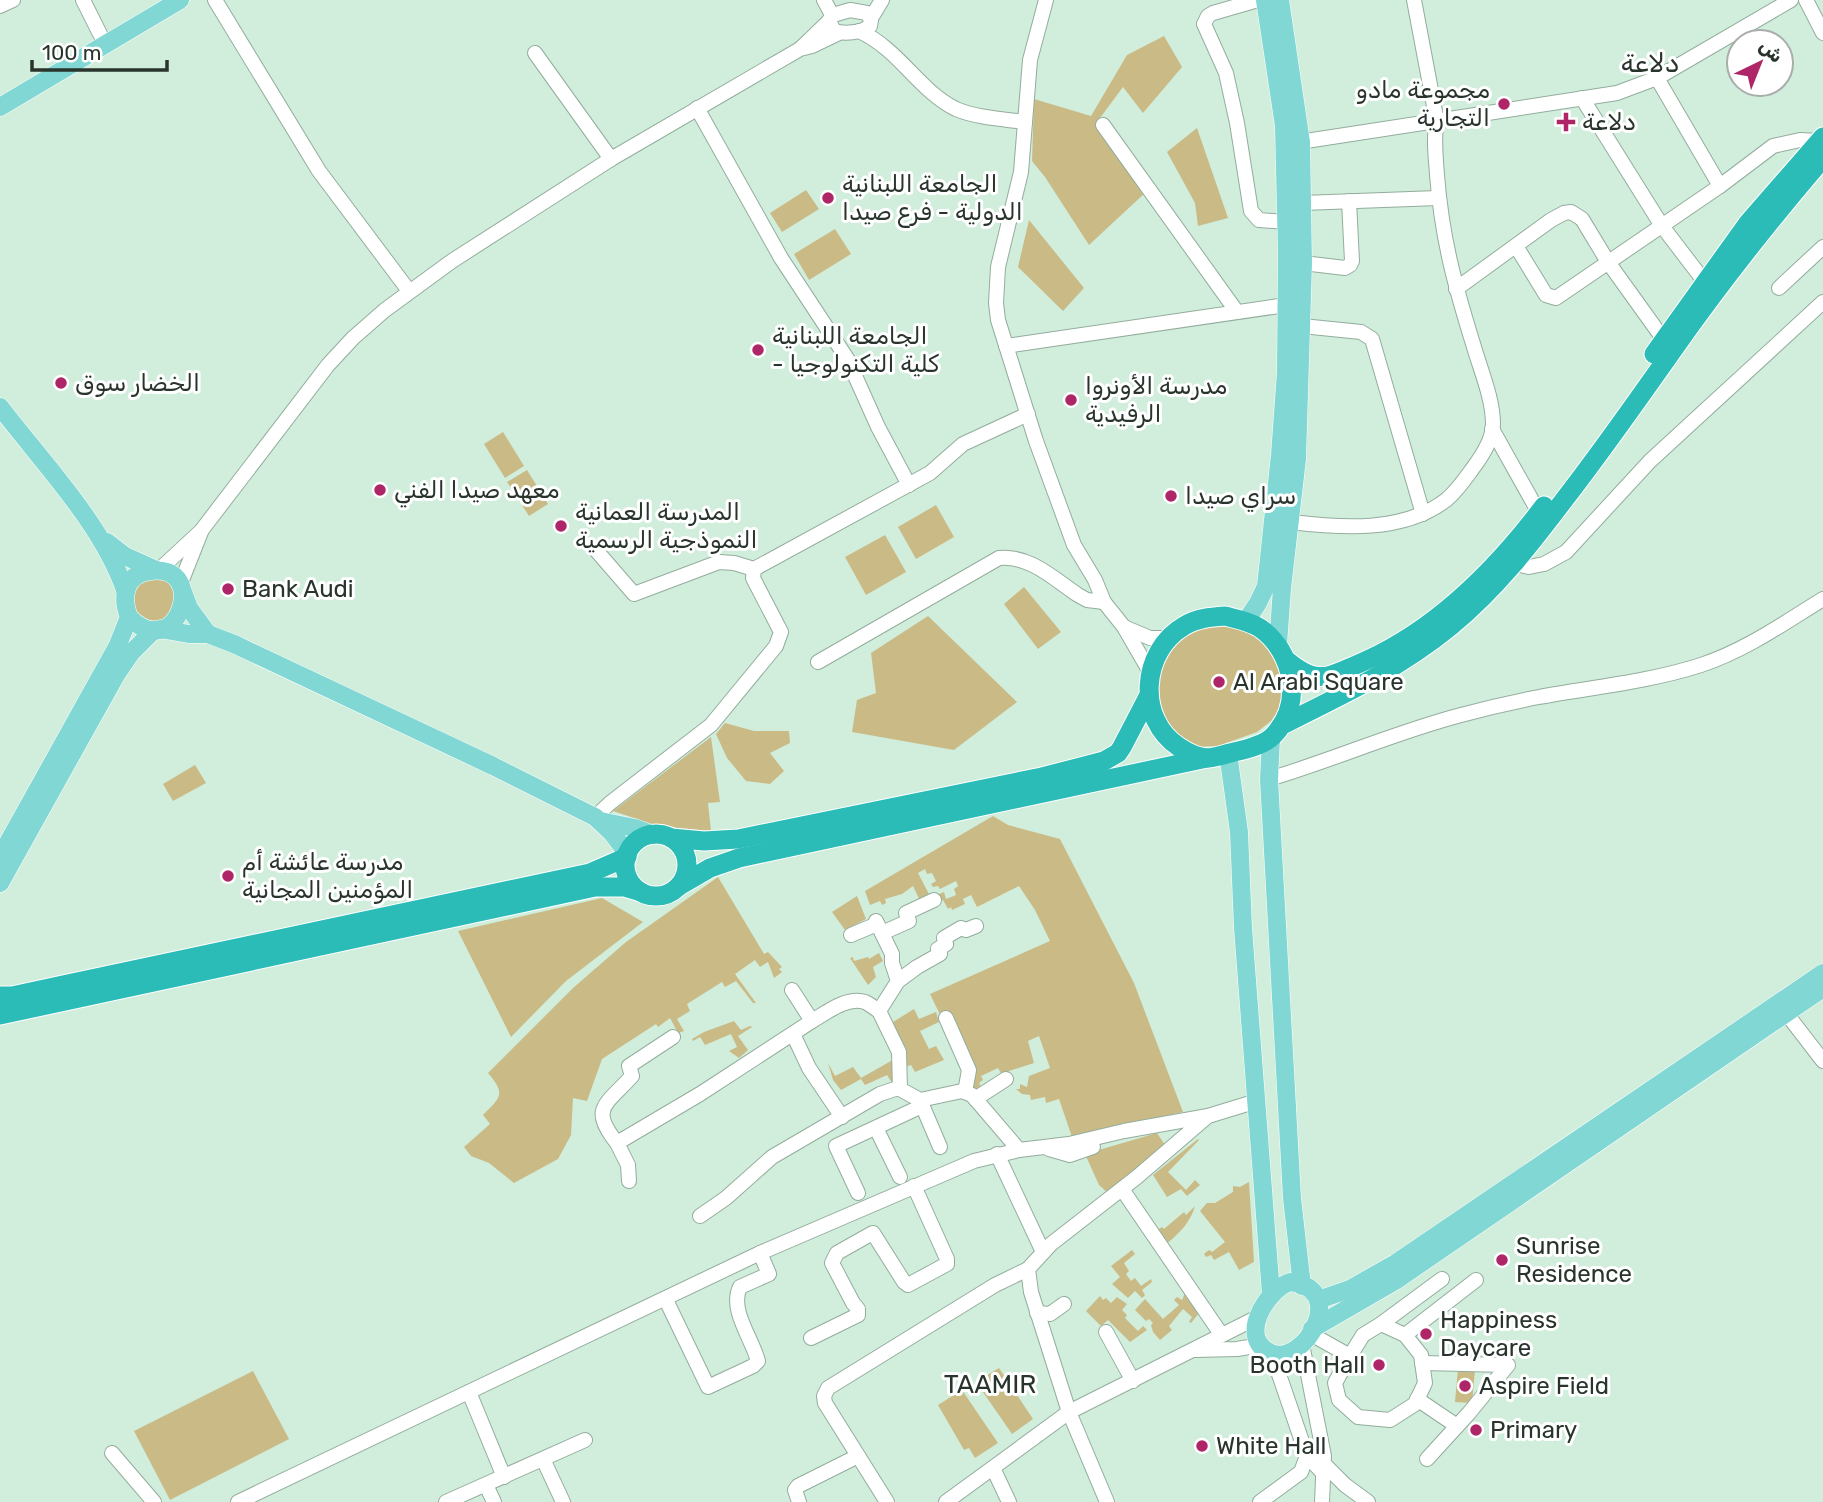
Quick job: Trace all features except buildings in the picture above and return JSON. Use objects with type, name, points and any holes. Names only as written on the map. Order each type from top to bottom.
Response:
[{"type":"highway","points":[[1327,703],[1322,700],[1317,689],[1318,683],[1324,677],[1390,649],[1438,618],[1465,594],[1539,513],[1613,415],[1704,281],[1748,223],[1822,145]]},
{"type":"highway","points":[[0,1015],[595,887],[612,886],[661,896],[710,868],[739,858],[1245,749],[1379,676],[1424,647],[1476,603],[1516,564],[1622,425],[1822,145]]},
{"type":"highway","points":[[0,996],[12,996],[590,873],[627,855],[636,842],[662,837],[704,841],[738,839],[935,800],[1104,761],[1122,747],[1148,697],[1150,672],[1160,648],[1184,625],[1204,618],[1225,616],[1246,621],[1269,635],[1282,653],[1304,673],[1324,677]]},
{"type":"highway","points":[[1277,732],[1291,697],[1292,684],[1282,653]]},
{"type":"highway","points":[[1148,697],[1160,726],[1173,743],[1190,754],[1207,758]]},
{"type":"highway","points":[[662,837],[678,844],[687,860],[687,869],[680,886]]},
{"type":"highway","points":[[627,855],[627,875],[632,885],[641,892]]},
{"type":"main road","points":[[0,94],[159,0]]},
{"type":"main road","points":[[0,107],[180,0]]},
{"type":"main road","points":[[1246,621],[1266,586],[1302,326],[1302,203],[1265,0]]},
{"type":"main road","points":[[1280,0],[1293,143],[1286,222],[1291,522],[1282,588],[1282,653]]},
{"type":"main road","points":[[0,407],[101,538],[116,565],[125,590],[124,604],[129,617],[144,628],[208,634],[493,766],[598,819],[662,837]]},
{"type":"main road","points":[[101,538],[125,556],[174,578],[189,608],[208,634]]},
{"type":"main road","points":[[125,590],[132,579],[143,572],[157,570]]},
{"type":"main road","points":[[0,883],[116,675],[131,653],[157,629],[171,624],[180,615],[184,604],[181,588]]},
{"type":"main road","points":[[0,857],[117,647],[129,617]]},
{"type":"main road","points":[[1277,732],[1269,779],[1273,878],[1293,1213],[1302,1286]]},
{"type":"main road","points":[[1228,753],[1239,832],[1271,1294]]},
{"type":"main road","points":[[598,819],[627,855]]},
{"type":"main road","points":[[1241,883],[1273,878]]},
{"type":"main road","points":[[1716,1052],[1786,1013],[1822,987]]},
{"type":"main road","points":[[1308,1335],[1321,1312],[1315,1293],[1290,1282],[1277,1288],[1258,1317],[1256,1333],[1266,1349],[1284,1354],[1308,1335],[1353,1297],[1582,1155],[1716,1052],[1822,987]]},
{"type":"main road","points":[[1264,1216],[1293,1213]]},
{"type":"main road","points":[[1318,1300],[1353,1297]]},
{"type":"street","points":[[0,6],[13,0]]},
{"type":"street","points":[[83,0],[100,34]]},
{"type":"street","points":[[215,0],[318,171],[409,291]]},
{"type":"street","points":[[824,0],[833,23]]},
{"type":"street","points":[[157,570],[201,531],[319,376],[353,338],[409,291],[611,159],[800,49],[833,23],[837,12],[871,0]]},
{"type":"street","points":[[859,31],[868,29],[882,0]]},
{"type":"street","points":[[1046,0],[1030,60],[1021,172],[1001,247],[996,303],[1006,346],[1069,533],[1104,602],[1125,627],[1150,672]]},
{"type":"street","points":[[1258,0],[1213,13],[1204,24],[1226,73],[1251,212],[1259,220],[1286,222]]},
{"type":"street","points":[[1414,0],[1437,122],[1435,138],[1438,198],[1445,247],[1490,401],[1492,429],[1539,513]]},
{"type":"street","points":[[1293,143],[1617,93],[1657,78],[1791,0]]},
{"type":"street","points":[[1805,0],[1823,33]]},
{"type":"street","points":[[847,7],[864,12],[886,47]]},
{"type":"street","points":[[833,23],[859,31],[886,47],[930,90],[956,109],[1025,122]]},
{"type":"street","points":[[536,54],[611,159]]},
{"type":"street","points":[[1657,78],[1720,186]]},
{"type":"street","points":[[1582,99],[1661,226],[1704,281]]},
{"type":"street","points":[[697,108],[781,258],[848,360],[878,427],[909,485]]},
{"type":"street","points":[[1103,125],[1237,312]]},
{"type":"street","points":[[1516,246],[1546,295],[1553,298],[1779,144],[1800,140],[1822,145]]},
{"type":"street","points":[[1302,203],[1438,198]]},
{"type":"street","points":[[1303,263],[1345,268],[1350,265],[1349,201]]},
{"type":"street","points":[[1456,289],[1551,220],[1571,212],[1582,219],[1608,262],[1664,340]]},
{"type":"street","points":[[1779,288],[1823,247]]},
{"type":"street","points":[[1516,564],[1529,567],[1544,564],[1566,552],[1650,461],[1823,302]]},
{"type":"street","points":[[1006,346],[1286,305]]},
{"type":"street","points":[[1302,326],[1361,332],[1372,339],[1423,514]]},
{"type":"street","points":[[595,549],[634,593],[719,562],[754,569],[930,473],[963,444],[1028,414]]},
{"type":"street","points":[[1291,522],[1327,527],[1356,527],[1423,514],[1457,490],[1476,463],[1492,429]]},
{"type":"street","points":[[181,588],[201,531]]},
{"type":"street","points":[[818,662],[991,560],[999,558],[1024,561],[1087,600],[1104,602]]},
{"type":"street","points":[[598,819],[610,803],[711,724],[776,646],[780,632],[753,578],[754,569]]},
{"type":"street","points":[[1269,779],[1324,762],[1429,723],[1540,696],[1641,681],[1701,665],[1765,635],[1823,599]]},
{"type":"street","points":[[1125,627],[1150,638],[1168,638]]},
{"type":"street","points":[[851,935],[878,926],[909,921],[906,913],[934,900]]},
{"type":"street","points":[[878,926],[892,954],[898,981]]},
{"type":"street","points":[[879,1011],[898,981],[940,954],[938,949],[946,944],[944,938],[961,928],[965,930],[976,926]]},
{"type":"street","points":[[792,990],[812,1021]]},
{"type":"street","points":[[617,1143],[700,1094],[812,1021],[841,1004],[851,1002],[863,1001],[879,1011],[899,1052],[900,1089]]},
{"type":"street","points":[[1786,1013],[1823,1061]]},
{"type":"street","points":[[946,1018],[969,1070],[970,1095],[1019,1150]]},
{"type":"street","points":[[793,1034],[809,1068],[842,1116]]},
{"type":"street","points":[[629,1181],[628,1165],[617,1143],[604,1127],[602,1110],[632,1076],[629,1066],[673,1037]]},
{"type":"street","points":[[858,1193],[836,1146],[921,1103],[949,1093],[970,1095],[1006,1079]]},
{"type":"street","points":[[700,1216],[726,1198],[772,1157],[880,1094],[900,1089],[921,1103],[940,1147]]},
{"type":"street","points":[[1046,1148],[1059,1154],[1070,1155],[1257,1101]]},
{"type":"street","points":[[887,1502],[825,1403],[824,1396],[828,1388],[995,1285],[1028,1269],[1043,1252],[1208,1116]]},
{"type":"street","points":[[238,1502],[760,1253],[974,1161],[997,1154],[1046,1148],[1124,1130],[1181,1122]]},
{"type":"street","points":[[876,1128],[901,1177]]},
{"type":"street","points":[[1158,1129],[1166,1138],[1169,1149]]},
{"type":"street","points":[[997,1154],[1043,1252]]},
{"type":"street","points":[[811,1338],[858,1315],[858,1308],[832,1263],[837,1252],[873,1233],[904,1282],[908,1284],[947,1264],[914,1186]]},
{"type":"street","points":[[1122,1189],[1221,1334]]},
{"type":"street","points":[[858,1211],[869,1235]]},
{"type":"street","points":[[666,1300],[708,1387],[758,1364],[757,1355],[737,1307],[736,1295],[740,1287],[769,1274],[760,1253]]},
{"type":"street","points":[[1028,1269],[1037,1313],[1069,1412],[1107,1502]]},
{"type":"street","points":[[1381,1324],[1405,1335],[1421,1355],[1425,1383],[1415,1404],[1390,1420],[1358,1417],[1339,1400],[1335,1383],[1363,1335],[1442,1279]]},
{"type":"street","points":[[1405,1335],[1476,1280]]},
{"type":"street","points":[[1037,1313],[1050,1314],[1064,1304]]},
{"type":"street","points":[[946,1502],[1069,1412],[1258,1317]]},
{"type":"street","points":[[1106,1332],[1133,1381]]},
{"type":"street","points":[[1308,1335],[1350,1356]]},
{"type":"street","points":[[1308,1335],[1323,1468],[1322,1502]]},
{"type":"street","points":[[1193,1350],[1266,1349],[1307,1456],[1368,1502]]},
{"type":"street","points":[[1422,1363],[1508,1365],[1427,1459]]},
{"type":"street","points":[[470,1392],[504,1477]]},
{"type":"street","points":[[1417,1399],[1457,1426]]},
{"type":"street","points":[[446,1502],[584,1440]]},
{"type":"street","points":[[112,1453],[154,1502]]},
{"type":"street","points":[[799,1502],[795,1490],[799,1486],[858,1456]]},
{"type":"street","points":[[1260,1502],[1301,1472],[1307,1456]]},
{"type":"street","points":[[543,1459],[564,1502]]},
{"type":"street","points":[[993,1468],[1009,1502]]},
{"type":"street","points":[[486,1485],[494,1502]]},
{"type":"shaded area","points":[[1164,36],[1182,67],[1143,113],[1123,87],[1100,118],[1146,192],[1089,245],[1032,161],[1034,99],[1091,116],[1127,55]]},
{"type":"shaded area","points":[[1197,128],[1228,218],[1198,226],[1195,203],[1167,152]]},
{"type":"shaded area","points":[[806,190],[819,209],[782,232],[770,213]]},
{"type":"shaded area","points":[[1029,220],[1084,288],[1063,311],[1018,267]]},
{"type":"shaded area","points":[[835,229],[851,254],[809,280],[794,254]]},
{"type":"shaded area","points":[[503,432],[524,466],[505,478],[484,444]]},
{"type":"shaded area","points":[[527,470],[548,504],[529,516],[507,482]]},
{"type":"shaded area","points":[[936,505],[954,537],[916,559],[898,527]]},
{"type":"shaded area","points":[[885,535],[906,572],[866,595],[845,557]]},
{"type":"shaded area","points":[[167,577],[179,598],[168,618],[152,623],[138,616],[129,599],[140,578]]},
{"type":"shaded area","points":[[1024,587],[1061,632],[1038,649],[1004,604]]},
{"type":"shaded area","points":[[928,616],[1017,702],[954,750],[852,732],[857,700],[876,693],[871,653]]},
{"type":"shaded area","points":[[1206,623],[1247,627],[1279,658],[1284,702],[1271,721],[1257,732],[1218,746],[1196,747],[1179,736],[1165,721],[1157,702],[1161,661],[1172,644]]},
{"type":"shaded area","points":[[725,723],[754,731],[789,731],[790,743],[770,753],[784,771],[770,784],[746,781],[727,758],[716,734]]},
{"type":"shaded area","points":[[711,737],[720,802],[708,803],[711,831],[658,826],[613,811]]},
{"type":"shaded area","points":[[195,765],[206,783],[173,801],[163,784]]},
{"type":"shaded area","points":[[993,816],[1008,825],[1060,839],[1134,983],[1183,1112],[1072,1137],[1059,1099],[1046,1103],[1045,1097],[1031,1100],[1030,1095],[1022,1094],[1016,1089],[1020,1089],[1020,1084],[1027,1087],[1029,1076],[1050,1068],[1039,1036],[1028,1041],[1034,1063],[1009,1071],[1008,1074],[1002,1075],[998,1068],[981,1076],[983,1080],[979,1083],[982,1088],[975,1091],[930,994],[1050,941],[1035,910],[1019,886],[977,907],[971,895],[963,899],[965,904],[948,909],[943,900],[939,902],[937,895],[944,892],[946,899],[956,895],[956,881],[940,889],[938,886],[933,887],[931,884],[936,881],[932,873],[927,874],[925,869],[918,873],[931,898],[921,903],[913,886],[902,894],[885,899],[886,903],[882,905],[880,901],[870,905],[865,891]]},
{"type":"shaded area","points":[[718,877],[764,954],[768,952],[782,967],[779,969],[782,972],[774,978],[768,962],[760,967],[755,960],[735,974],[756,1003],[753,1003],[736,981],[725,987],[722,982],[687,1004],[690,1011],[677,1019],[684,1031],[678,1033],[670,1018],[602,1059],[587,1101],[573,1098],[571,1135],[558,1159],[514,1183],[489,1163],[471,1156],[464,1147],[490,1124],[483,1115],[499,1095],[497,1086],[488,1073],[573,988],[626,942]]},
{"type":"shaded area","points":[[857,896],[866,919],[845,930],[832,912]]},
{"type":"shaded area","points":[[602,898],[643,922],[566,981],[511,1037],[458,931]]},
{"type":"shaded area","points":[[879,953],[883,961],[873,967],[876,977],[868,985],[850,958],[853,957],[854,961],[868,957],[869,959]]},
{"type":"shaded area","points":[[914,1009],[919,1019],[936,1012],[939,1022],[920,1031],[929,1049],[936,1046],[944,1060],[915,1072],[911,1065],[902,1068],[893,1022]]},
{"type":"shaded area","points":[[734,1021],[741,1030],[752,1027],[738,1036],[748,1050],[739,1058],[729,1051],[737,1047],[731,1034],[705,1045],[700,1037],[693,1041],[692,1039],[704,1032]]},
{"type":"shaded area","points":[[898,1057],[894,1086],[887,1075],[865,1085],[861,1079],[841,1090],[833,1080],[828,1063],[835,1076],[853,1067],[861,1078]]},
{"type":"shaded area","points":[[1157,1133],[1165,1145],[1108,1193],[1099,1185],[1085,1154]]},
{"type":"shaded area","points":[[1198,1139],[1168,1172],[1186,1190],[1195,1180],[1200,1185],[1187,1196],[1181,1189],[1167,1197],[1153,1175]]},
{"type":"shaded area","points":[[1249,1182],[1254,1262],[1239,1270],[1229,1252],[1214,1260],[1211,1255],[1206,1257],[1204,1254],[1209,1250],[1212,1252],[1225,1242],[1200,1211],[1207,1203],[1215,1203],[1233,1192],[1233,1186],[1240,1187]]},
{"type":"shaded area","points":[[1195,1206],[1186,1224],[1164,1246],[1156,1231],[1162,1227],[1164,1229],[1184,1212],[1186,1215]]},
{"type":"shaded area","points":[[1132,1250],[1135,1254],[1124,1263],[1129,1271],[1126,1274],[1131,1281],[1135,1278],[1141,1286],[1151,1279],[1152,1282],[1142,1290],[1145,1295],[1142,1298],[1135,1291],[1128,1298],[1112,1284],[1120,1277],[1111,1266]]},
{"type":"shaded area","points":[[1185,1293],[1199,1313],[1191,1323],[1189,1322],[1192,1317],[1183,1309],[1169,1326],[1172,1330],[1160,1340],[1153,1332],[1153,1323],[1149,1319],[1146,1321],[1135,1310],[1145,1299],[1163,1319],[1179,1305],[1174,1300],[1177,1297],[1182,1300]]},
{"type":"shaded area","points":[[1100,1296],[1111,1303],[1117,1297],[1127,1304],[1122,1310],[1127,1315],[1125,1318],[1138,1331],[1143,1326],[1147,1330],[1130,1342],[1108,1320],[1101,1326],[1086,1311]]},
{"type":"shaded area","points":[[999,1368],[1033,1419],[1012,1434],[976,1382]]},
{"type":"shaded area","name":"Aspire Field","points":[[1458,1368],[1475,1370],[1472,1403],[1455,1402]]},
{"type":"shaded area","points":[[253,1371],[289,1439],[170,1500],[134,1431]]},
{"type":"shaded area","points":[[962,1390],[998,1443],[975,1458],[969,1448],[964,1450],[938,1405]]},
{"type":"place","name":"مجموعة مادو التجارية","points":[[1504,104]]},
{"type":"place","name":"دلاعة","points":[[1566,122]]},
{"type":"place","name":"الجامعة اللبنانية الدولية - فرع صيدا","points":[[828,198]]},
{"type":"place","name":"الجامعة اللبنانية - كلية التكنولوجيا","points":[[758,350]]},
{"type":"place","name":"الخضار سوق","points":[[61,383]]},
{"type":"place","name":"مدرسة الأونروا الرفيدية","points":[[1071,400]]},
{"type":"place","name":"معهد صيدا الفني","points":[[380,490]]},
{"type":"place","name":"سراي صيدا","points":[[1171,496]]},
{"type":"place","name":"المدرسة العمانية النموذجية الرسمية","points":[[561,526]]},
{"type":"place","name":"Bank Audi","points":[[228,589]]},
{"type":"place","name":"Al Arabi Square","points":[[1219,682]]},
{"type":"place","name":"مدرسة عائشة أم المؤمنين المجانية","points":[[228,876]]},
{"type":"place","name":"Sunrise Residence","points":[[1502,1260]]},
{"type":"place","name":"Happiness Daycare","points":[[1426,1334]]},
{"type":"place","name":"Booth Hall","points":[[1379,1365]]},
{"type":"place","name":"Aspire Field","points":[[1465,1386]]},
{"type":"place","name":"Primary","points":[[1476,1430]]},
{"type":"place","name":"White Hall","points":[[1202,1446]]},
{"type":"district","name":"دلاعة","points":[[1650,63]]},
{"type":"district","name":"TAAMIR","points":[[990,1384]]}]
